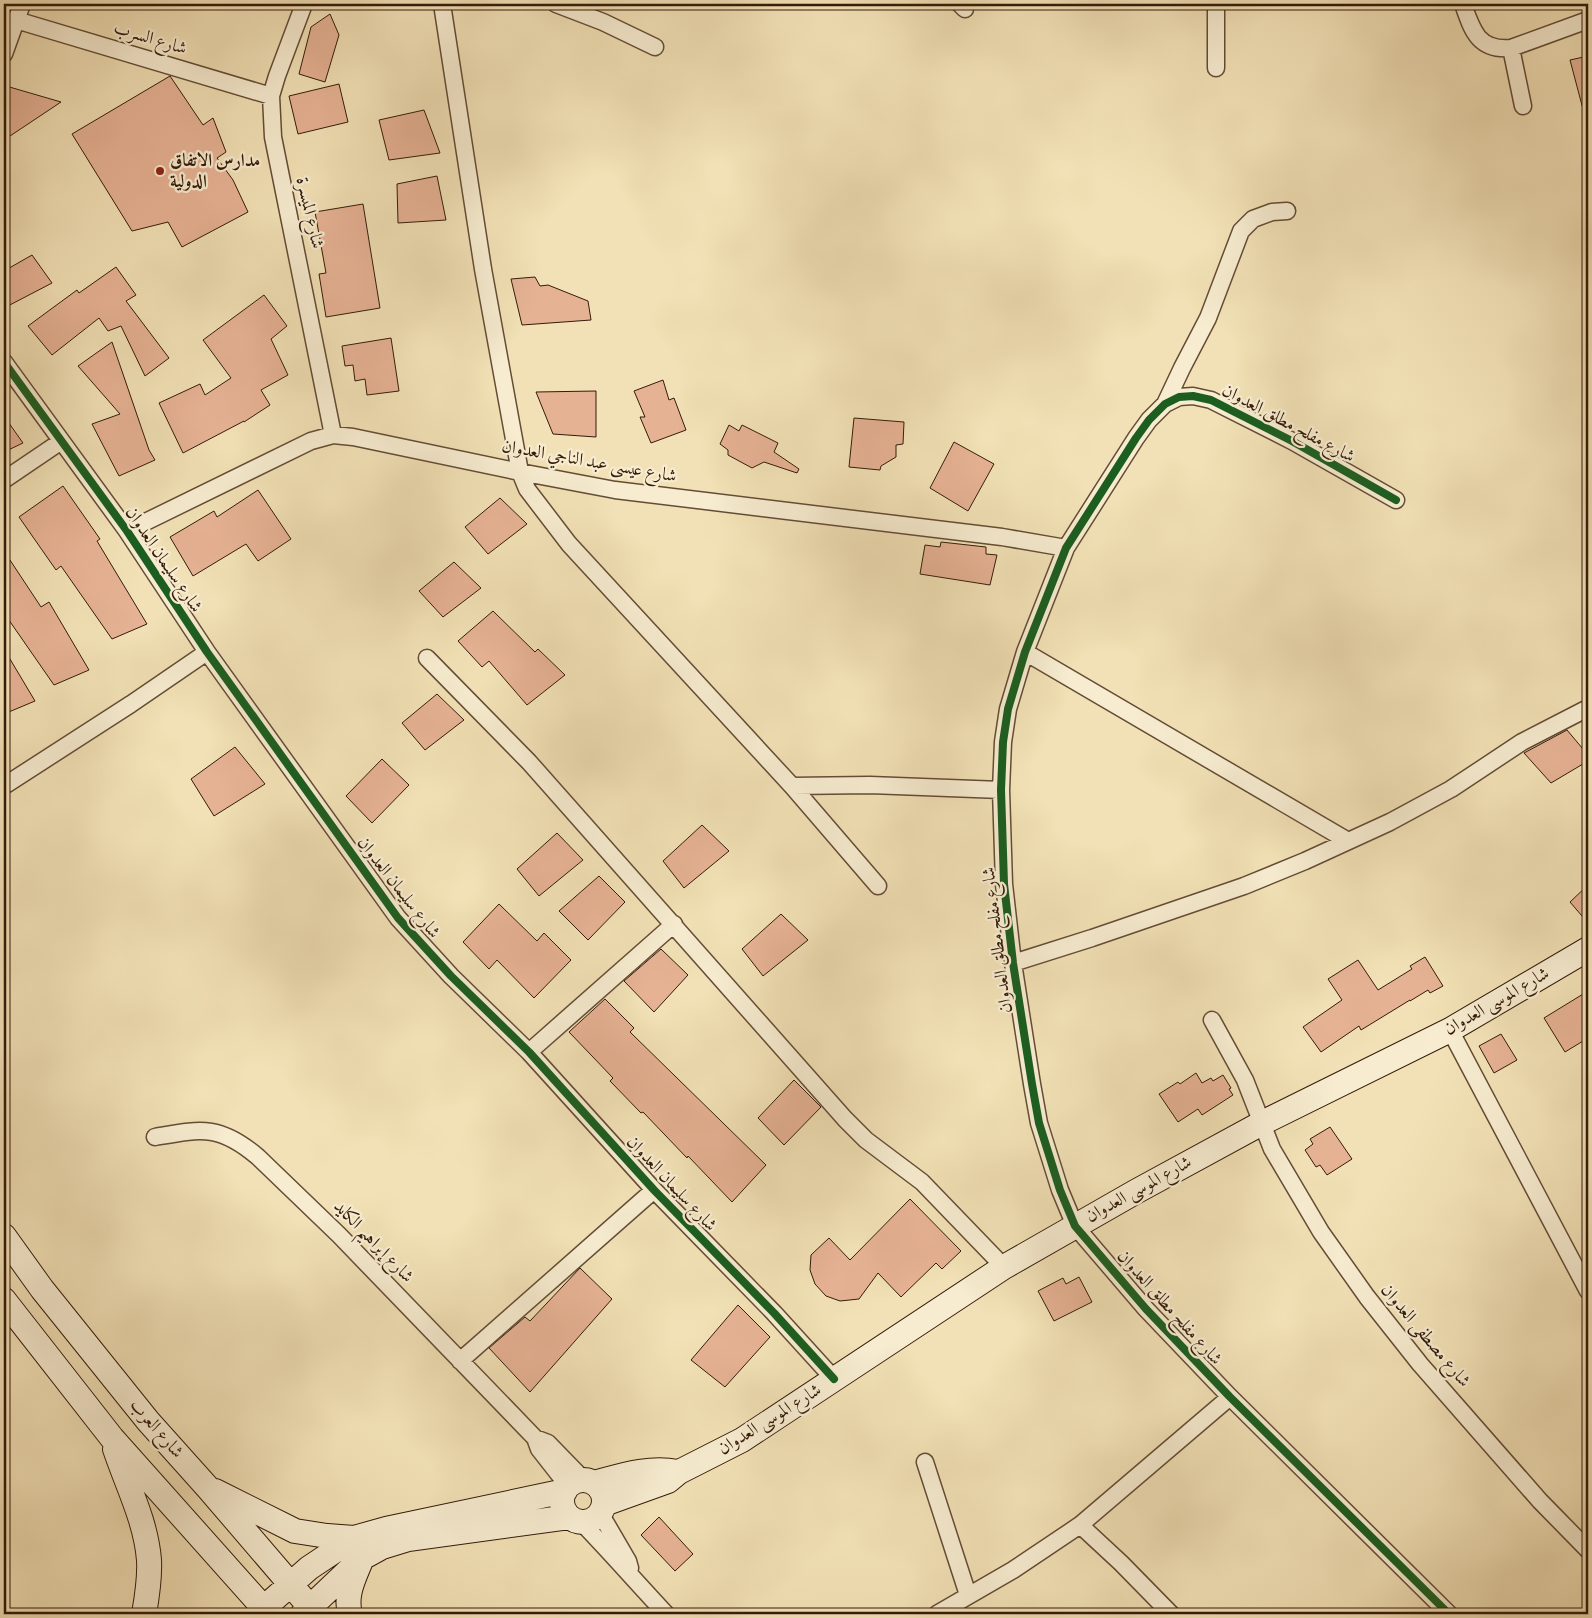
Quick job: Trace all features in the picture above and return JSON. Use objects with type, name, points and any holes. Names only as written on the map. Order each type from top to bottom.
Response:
[{"type":"street","points":[[4,54],[22,4]]},
{"type":"street","name":"شارع الميسرة","points":[[304,4],[277,76],[272,96],[273,137],[333,435]]},
{"type":"street","points":[[442,4],[483,269],[520,472],[531,495],[569,544],[792,786],[878,886]]},
{"type":"street","points":[[556,4],[603,22],[655,47]]},
{"type":"street","points":[[1216,4],[1216,68]]},
{"type":"street","points":[[1463,4],[1473,31],[1480,40],[1498,49],[1511,48],[1588,20]]},
{"type":"street","name":"شارع السرب","points":[[16,20],[272,96]]},
{"type":"street","points":[[1511,48],[1523,106]]},
{"type":"street","points":[[1165,404],[1208,318],[1241,231],[1253,219],[1262,215],[1287,211]]},
{"type":"street","name":"شارع سليمان العدوان","points":[[4,362],[60,442],[127,531],[207,652],[398,918],[451,976],[529,1052],[654,1190],[774,1313],[834,1379]]},
{"type":"street","name":"شارع مفلح مطلق العدوان","points":[[1396,500],[1292,440],[1211,400],[1193,396],[1178,397],[1165,404],[1149,420],[1136,438],[1066,548],[1026,652],[1008,709],[1003,742],[1001,790],[1004,884],[1013,963],[1039,1123],[1060,1190],[1075,1226],[1146,1309],[1230,1397],[1449,1614]]},
{"type":"street","name":"شارع عيسى عبد الناجي العدوان","points":[[127,531],[311,441],[333,435],[406,447],[520,472],[615,490],[1002,537],[1066,548]]},
{"type":"street","points":[[4,480],[60,442]]},
{"type":"street","points":[[4,779],[7,784],[131,704],[207,652]]},
{"type":"street","points":[[1026,652],[1348,841]]},
{"type":"street","points":[[428,658],[529,762],[859,1133],[885,1156],[922,1182],[1004,1266]]},
{"type":"street","points":[[1013,963],[1244,886],[1348,841],[1390,822],[1451,789],[1522,742],[1588,708]]},
{"type":"street","points":[[792,786],[870,785],[1001,790]]},
{"type":"street","points":[[529,1052],[674,924]]},
{"type":"street","name":"شارع الموسى العدوان","points":[[358,1548],[382,1547],[408,1539],[588,1514],[668,1481],[678,1472],[742,1440],[1004,1266],[1262,1123],[1450,1030],[1588,948]]},
{"type":"street","name":"شارع مصطفى العدوان","points":[[1212,1020],[1245,1080],[1272,1149],[1296,1192],[1321,1232],[1367,1297],[1420,1364],[1540,1501],[1588,1550]]},
{"type":"street","points":[[1450,1030],[1588,1291]]},
{"type":"street","name":"شارع إبراهيم الكايد","points":[[155,1137],[203,1130],[216,1132],[244,1146],[340,1235],[535,1438],[548,1443],[578,1485]]},
{"type":"street","points":[[460,1361],[654,1190]]},
{"type":"street","name":"شارع العرب","points":[[4,1236],[88,1348],[148,1421],[290,1584],[310,1612]]},
{"type":"street","points":[[4,1300],[112,1438],[263,1612]]},
{"type":"street","points":[[937,1614],[1028,1561],[1080,1525],[1230,1397]]},
{"type":"street","points":[[112,1438],[141,1520],[147,1550],[149,1578],[144,1614]]},
{"type":"street","points":[[925,1462],[968,1595]]},
{"type":"street","name":"شارع الموسى العدوان","points":[[263,1612],[290,1584],[317,1563],[358,1548],[386,1528],[627,1474],[663,1469],[678,1472]]},
{"type":"street","points":[[588,1514],[602,1492],[578,1485],[562,1504],[588,1514],[603,1545],[666,1614]]},
{"type":"street","points":[[208,1488],[295,1531],[327,1536],[358,1548],[350,1586],[348,1608],[350,1614]]},
{"type":"street","points":[[1080,1525],[1121,1563],[1170,1614]]},
{"type":"street","name":"شارع الموسى العدوان","points":[[310,1612],[358,1548]]},
{"type":"building","points":[[330,14],[339,35],[325,82],[299,74],[311,27]]},
{"type":"building","points":[[1588,56],[1588,113],[1584,113],[1570,60]]},
{"type":"building","name":"مدارس الاتفاق الدولية","points":[[170,76],[203,125],[213,118],[226,152],[217,158],[233,180],[248,212],[182,247],[168,222],[132,231],[72,134]]},
{"type":"building","points":[[339,84],[348,122],[298,134],[289,96]]},
{"type":"building","points":[[6,86],[61,102],[4,140],[4,95]]},
{"type":"building","points":[[424,110],[440,153],[389,160],[379,120]]},
{"type":"building","points":[[437,176],[446,220],[398,223],[397,184]]},
{"type":"building","points":[[363,204],[380,308],[326,317],[319,274],[326,273],[315,212]]},
{"type":"building","points":[[32,255],[52,283],[4,308],[4,271]]},
{"type":"building","points":[[116,267],[136,295],[126,301],[169,358],[145,376],[121,326],[108,331],[99,318],[52,355],[28,326],[77,290],[79,293]]},
{"type":"building","points":[[535,277],[540,286],[548,285],[588,301],[591,320],[522,325],[511,279]]},
{"type":"building","points":[[264,295],[287,326],[271,339],[288,375],[261,390],[270,405],[244,422],[183,453],[159,403],[200,384],[205,395],[231,378],[203,340]]},
{"type":"building","points":[[391,338],[399,391],[367,395],[365,379],[355,381],[353,365],[345,366],[342,346]]},
{"type":"building","points":[[112,342],[149,450],[155,460],[119,476],[92,424],[120,414],[78,366]]},
{"type":"building","points":[[663,380],[669,400],[674,398],[686,430],[651,443],[640,417],[645,417],[634,391]]},
{"type":"building","points":[[596,391],[596,437],[553,434],[536,392]]},
{"type":"building","points":[[4,416],[23,443],[4,452]]},
{"type":"building","points":[[854,418],[904,422],[903,444],[896,445],[896,457],[881,466],[880,470],[849,467]]},
{"type":"building","points":[[729,425],[739,431],[742,425],[778,443],[774,452],[799,469],[797,473],[764,462],[752,468],[728,455],[728,450],[720,444]]},
{"type":"building","points":[[954,442],[994,464],[968,511],[930,488]]},
{"type":"building","points":[[63,486],[100,539],[97,541],[147,624],[112,639],[61,566],[56,570],[19,517]]},
{"type":"building","points":[[258,490],[291,539],[258,561],[246,544],[193,576],[170,537],[214,511],[217,517]]},
{"type":"building","points":[[500,498],[527,524],[488,554],[465,527]]},
{"type":"building","points":[[941,542],[986,547],[986,554],[997,555],[990,585],[920,574],[925,545],[940,547]]},
{"type":"building","points":[[4,551],[41,607],[49,602],[89,670],[54,685],[4,613]]},
{"type":"building","points":[[454,562],[481,588],[443,617],[419,591]]},
{"type":"building","points":[[493,611],[535,652],[538,649],[565,675],[527,705],[489,661],[482,667],[458,641]]},
{"type":"building","points":[[4,649],[35,701],[4,714]]},
{"type":"building","points":[[437,694],[464,720],[425,750],[402,723]]},
{"type":"building","points":[[1567,730],[1588,755],[1588,761],[1551,783],[1524,753]]},
{"type":"building","points":[[235,747],[265,784],[214,816],[191,779]]},
{"type":"building","points":[[382,759],[409,785],[372,823],[346,796]]},
{"type":"building","points":[[702,825],[729,851],[684,888],[663,861]]},
{"type":"building","points":[[557,833],[583,860],[539,896],[517,869]]},
{"type":"building","points":[[599,876],[625,902],[588,940],[559,911]]},
{"type":"building","points":[[1588,885],[1588,923],[1570,902]]},
{"type":"building","points":[[499,904],[537,941],[544,933],[571,960],[534,998],[497,960],[489,969],[463,942]]},
{"type":"building","points":[[781,914],[808,940],[763,976],[742,949]]},
{"type":"building","points":[[661,949],[688,975],[654,1012],[624,981]]},
{"type":"building","points":[[1425,957],[1443,986],[1430,993],[1428,990],[1361,1030],[1359,1026],[1321,1052],[1303,1027],[1342,1000],[1328,979],[1358,960],[1378,990],[1412,969],[1410,966]]},
{"type":"building","points":[[1588,991],[1588,1038],[1565,1052],[1544,1018]]},
{"type":"building","points":[[605,999],[634,1028],[630,1032],[766,1165],[732,1202],[688,1156],[687,1158],[610,1081],[613,1078],[569,1032]]},
{"type":"building","points":[[1501,1034],[1517,1060],[1494,1073],[1479,1046]]},
{"type":"building","points":[[1196,1073],[1202,1083],[1211,1078],[1213,1081],[1223,1075],[1233,1095],[1202,1115],[1198,1109],[1178,1122],[1159,1094],[1178,1082],[1180,1084]]},
{"type":"building","points":[[794,1080],[821,1107],[784,1145],[758,1118]]},
{"type":"building","points":[[1330,1127],[1352,1159],[1327,1175],[1320,1165],[1316,1167],[1305,1150],[1313,1144],[1310,1139]]},
{"type":"building","points":[[910,1199],[961,1251],[942,1269],[936,1263],[901,1297],[878,1273],[859,1299],[840,1301],[826,1296],[815,1284],[810,1270],[811,1255],[829,1238],[850,1260]]},
{"type":"building","points":[[580,1268],[612,1299],[530,1392],[489,1348],[525,1317],[530,1321]]},
{"type":"building","points":[[1079,1277],[1092,1302],[1054,1321],[1038,1291],[1063,1278],[1066,1284]]},
{"type":"building","points":[[738,1305],[770,1337],[725,1387],[691,1360]]},
{"type":"building","points":[[659,1517],[693,1554],[675,1571],[641,1535]]},
{"type":"cycle path","points":[[4,362],[127,531],[207,652],[398,918],[451,976],[529,1052],[654,1190],[774,1313],[834,1379]]},
{"type":"cycle path","points":[[1396,500],[1292,441],[1211,400],[1193,396],[1179,397],[1165,404],[1149,420],[1136,438],[1066,548],[1025,652],[1008,709],[1003,742],[1001,790],[1004,884],[1013,963],[1039,1123],[1060,1190],[1075,1226],[1146,1309],[1230,1397],[1449,1614]]},
{"type":"place","name":"مدارس الاتفاق الدولية","points":[[160,171]]}]
